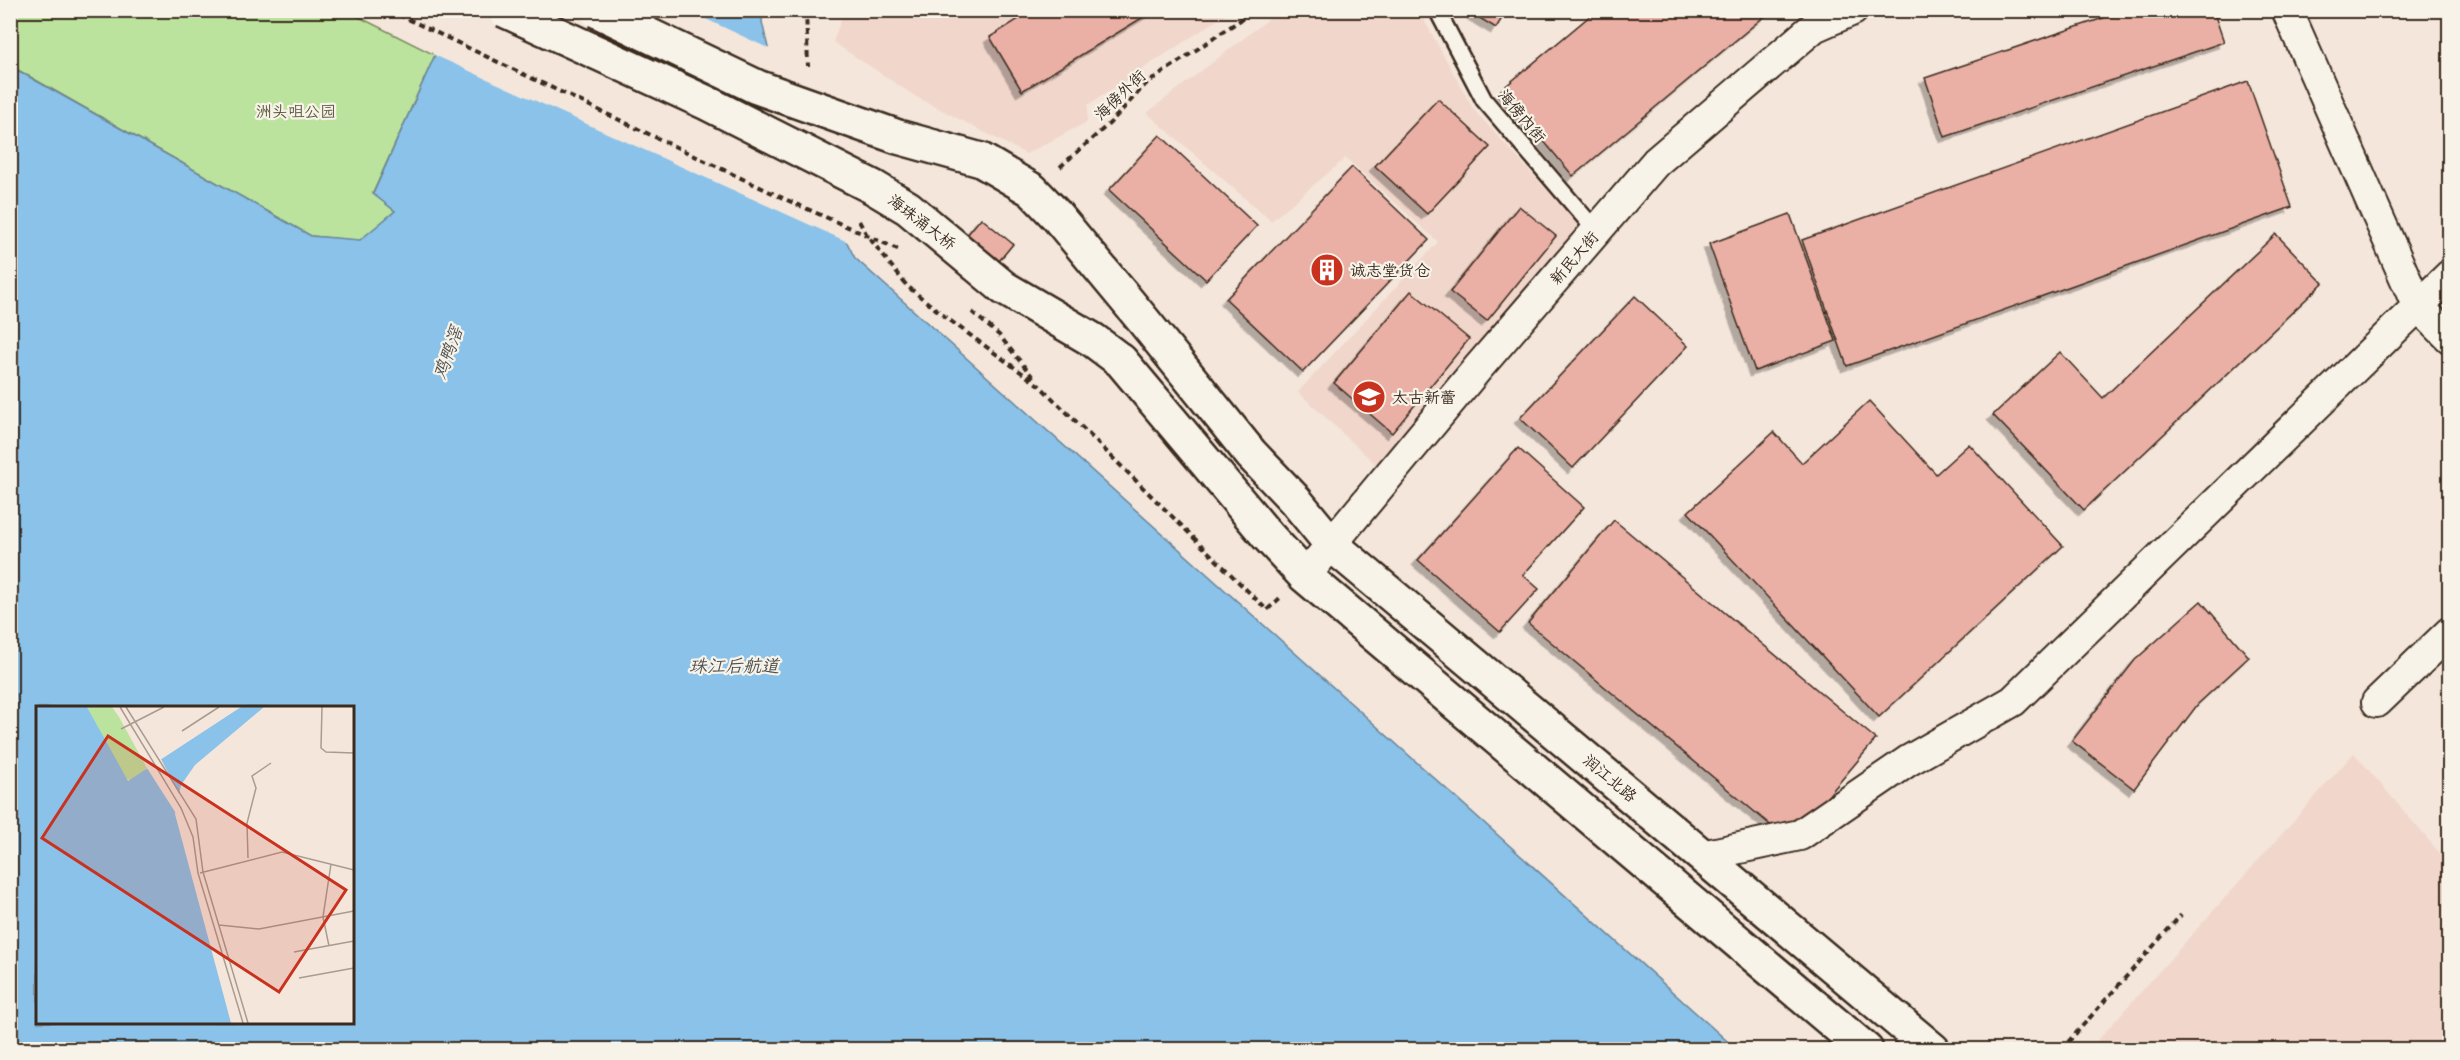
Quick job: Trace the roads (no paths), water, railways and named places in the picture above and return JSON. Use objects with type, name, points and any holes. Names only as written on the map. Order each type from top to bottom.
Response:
[{"type":"main road","name":"海珠涌大桥","points":[[504,10],[707,103],[873,187],[908,208],[1004,288],[1093,340],[1121,361],[1266,534],[1305,576]]},
{"type":"main road","name":"润江北路","points":[[597,10],[757,87],[898,137],[981,160],[1032,190],[1056,215],[1251,454],[1295,500],[1332,545],[1933,1050]]},
{"type":"main road","points":[[1305,576],[1866,1050]]},
{"type":"street","name":"新民大街","points":[[1305,576],[1478,368],[1656,162],[1814,27],[1853,10]]},
{"type":"street","points":[[2287,10],[2417,305],[2450,338]]},
{"type":"street","points":[[1702,856],[1800,835],[1908,761],[2013,701],[2450,275]]},
{"type":"street","points":[[2377,702],[2450,632]]},
{"type":"lane","name":"海傍内街","points":[[1437,10],[1484,100],[1597,232]]},
{"type":"water","name":"珠江后航道","points":[[459,11],[763,11],[762,22],[783,112],[804,159],[855,258],[1736,1049],[11,1049],[10,66],[311,236],[360,240],[395,211],[373,194],[435,55]]},
{"type":"place","name":"诚志堂货仓","points":[[1327,270]]},
{"type":"place","name":"太古新蕾","points":[[1369,397]]},
{"type":"park label","name":"洲头咀公园","points":[[296,111]]},
{"type":"water label","name":"鸡鸭滘","points":[[448,353]]}]
